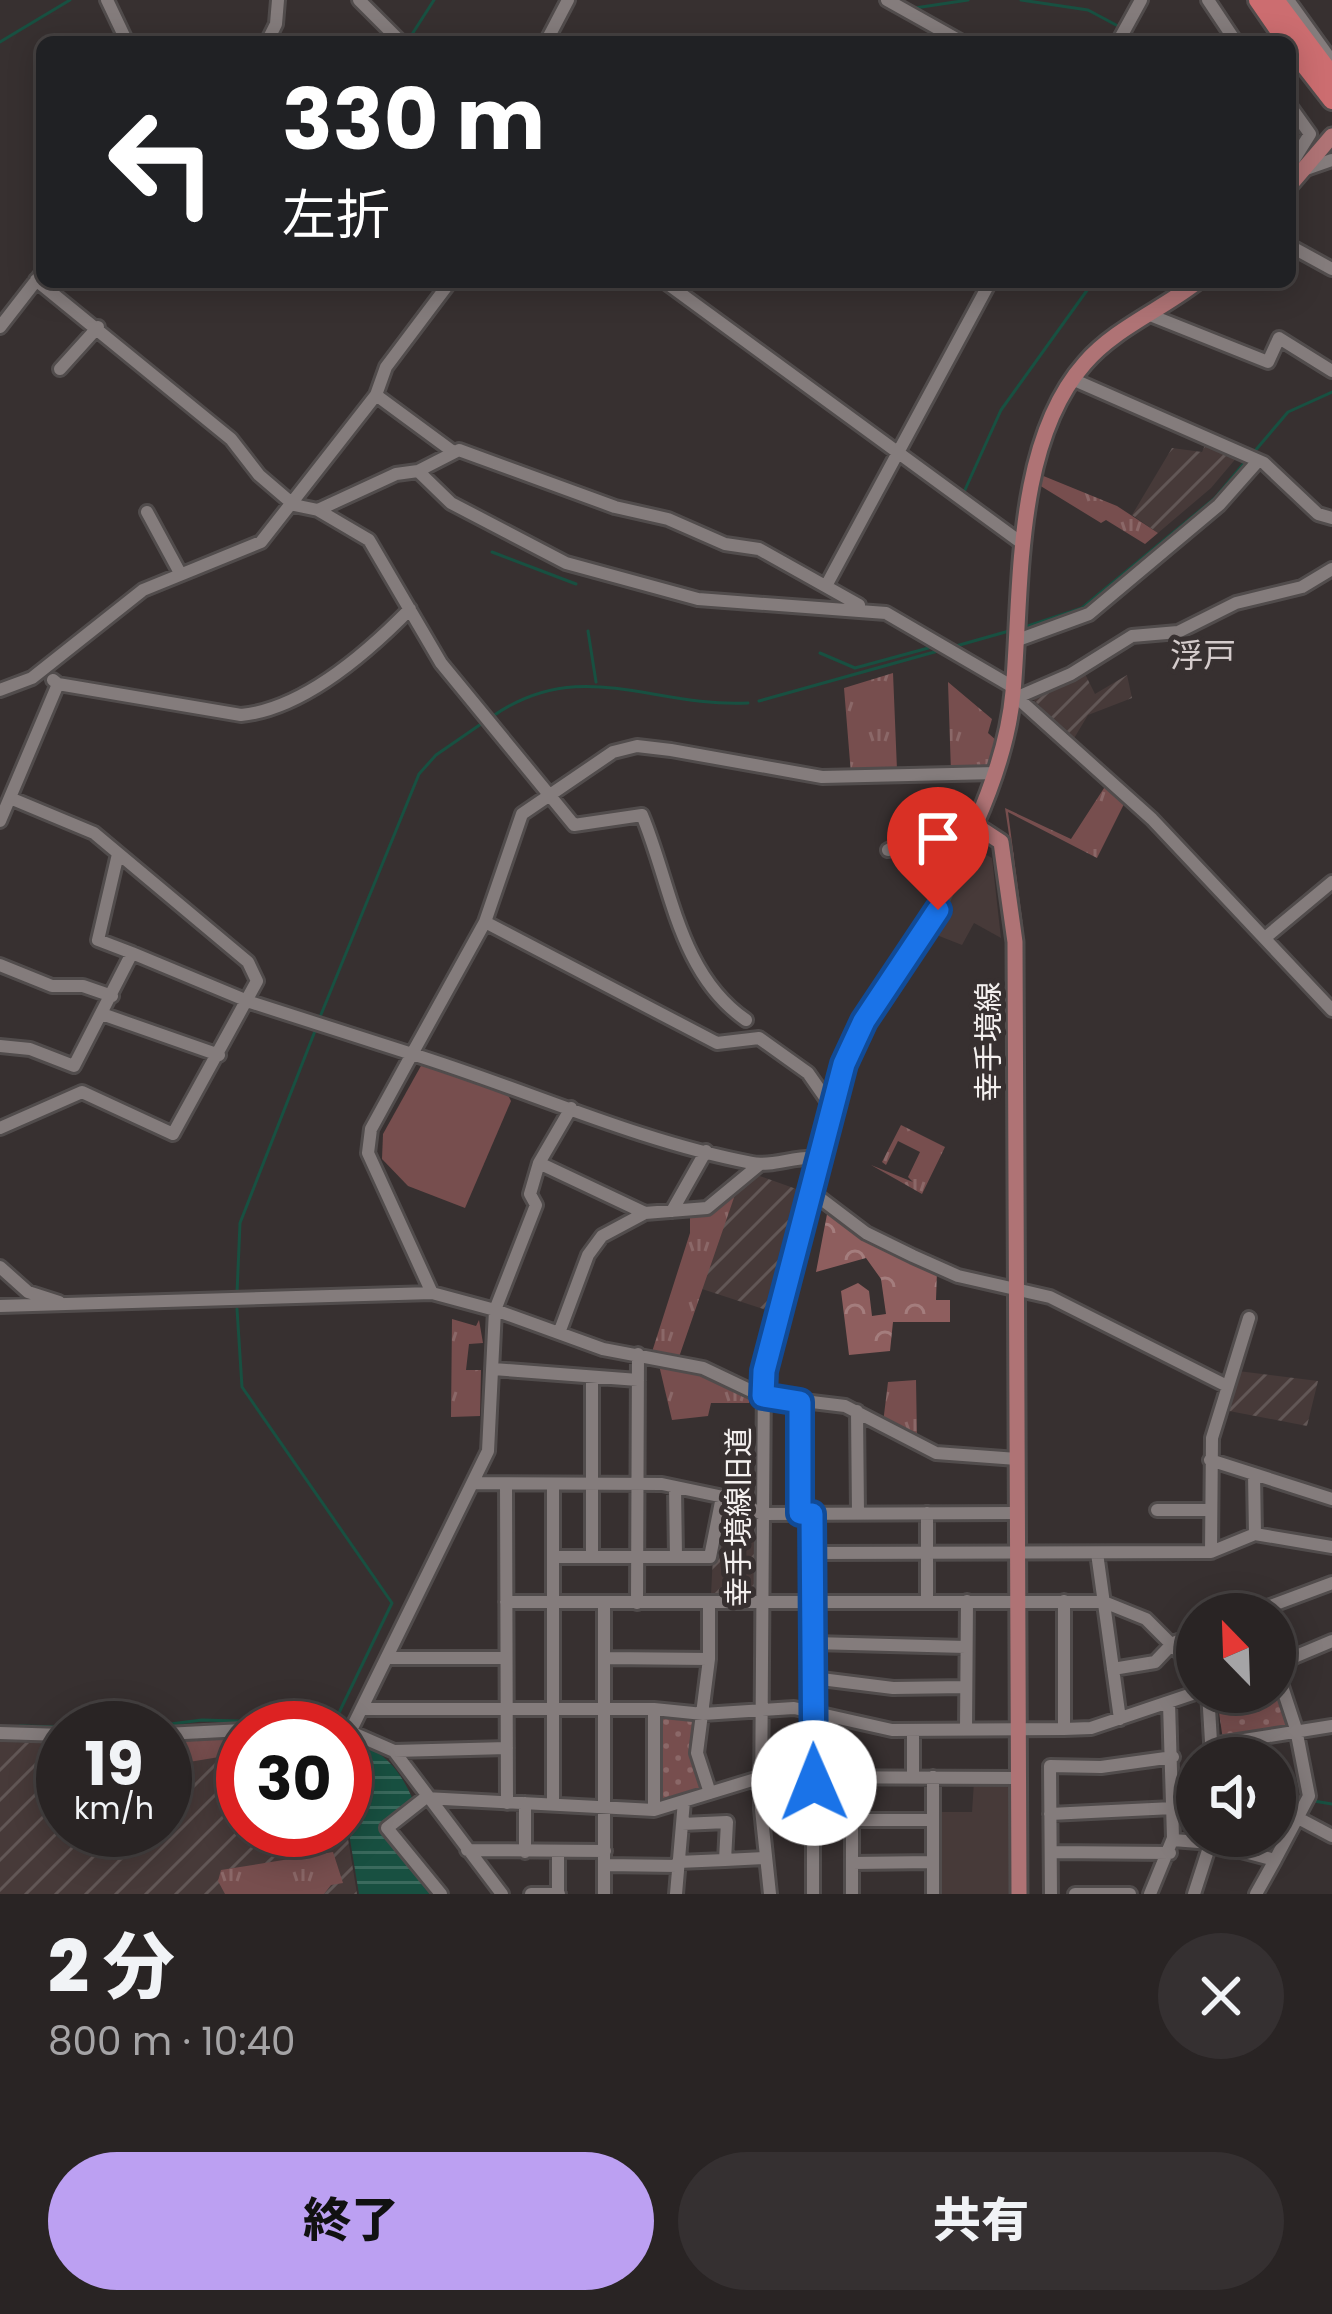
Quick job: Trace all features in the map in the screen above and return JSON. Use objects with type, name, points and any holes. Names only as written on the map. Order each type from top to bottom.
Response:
[{"type":"highway","points":[[1258,0],[1283,36]]},
{"type":"highway","points":[[1276,0],[1332,76]]},
{"type":"highway","points":[[1296,54],[1332,100]]},
{"type":"main road","points":[[1296,168],[1332,136]]},
{"type":"main road","points":[[976,825],[996,773],[1015,693],[1023,544],[1038,466],[1072,379],[1091,356],[1188,288]]},
{"type":"main road","name":"幸手境線","points":[[976,825],[1001,842],[1013,914],[1019,1894]]},
{"type":"street","points":[[107,0],[124,36]]},
{"type":"street","points":[[270,36],[277,24],[278,0]]},
{"type":"street","points":[[359,0],[395,36]]},
{"type":"street","points":[[549,36],[568,0]]},
{"type":"street","points":[[887,0],[951,36]]},
{"type":"street","points":[[1121,36],[1141,0]]},
{"type":"street","points":[[1208,0],[1232,36]]},
{"type":"street","points":[[1288,0],[1332,62]]},
{"type":"street","points":[[1296,114],[1310,134],[1296,168]]},
{"type":"street","points":[[1296,168],[1332,160]]},
{"type":"street","points":[[1296,249],[1332,269]]},
{"type":"street","points":[[0,327],[36,281]]},
{"type":"street","points":[[52,288],[231,440],[259,475],[294,506],[318,510],[369,540],[442,663],[574,825],[642,814],[670,903],[697,962],[714,994],[746,1020]]},
{"type":"street","points":[[0,690],[43,670],[104,617],[180,573],[261,542],[294,506],[376,394],[386,367],[445,288]]},
{"type":"street","points":[[673,288],[1023,544]]},
{"type":"street","points":[[826,586],[987,288]]},
{"type":"street","points":[[1150,315],[1268,362],[1280,338],[1332,371]]},
{"type":"street","points":[[60,369],[98,328]]},
{"type":"street","points":[[1072,379],[1258,461],[1295,488],[1318,514],[1332,518]]},
{"type":"street","points":[[376,394],[452,451],[615,507],[668,519],[725,544],[759,549],[863,608]]},
{"type":"street","points":[[318,510],[396,474],[418,471],[452,451]]},
{"type":"street","points":[[1016,641],[1089,614],[1219,505],[1258,461]]},
{"type":"street","points":[[418,471],[451,503],[566,563],[698,598],[886,613],[1015,693],[1152,818],[1332,1010]]},
{"type":"street","points":[[147,512],[180,573]]},
{"type":"street","points":[[1015,693],[1071,674],[1132,636],[1178,632],[1236,603],[1302,587],[1332,569]]},
{"type":"street","points":[[43,670],[58,684],[241,715],[264,712],[374,646],[410,609]]},
{"type":"street","points":[[0,821],[58,684]]},
{"type":"street","points":[[432,1294],[368,1153],[371,1129],[485,922],[522,814],[613,752],[637,746],[822,777],[996,773]]},
{"type":"street","points":[[0,1129],[82,1092],[172,1134],[257,981],[248,962],[118,854],[76,824],[10,798]]},
{"type":"street","points":[[888,850],[983,808]]},
{"type":"street","name":"幸手境線旧道","points":[[770,1894],[762,1778],[767,1349],[831,1106],[864,1021],[927,931],[976,825]]},
{"type":"street","points":[[118,854],[98,940],[250,1001],[759,1165]]},
{"type":"street","points":[[1266,937],[1332,882]]},
{"type":"street","points":[[485,922],[716,1043],[759,1038],[808,1073],[831,1106]]},
{"type":"street","points":[[0,1046],[30,1049],[74,1066],[132,953]]},
{"type":"street","points":[[0,965],[52,986],[83,986],[112,996]]},
{"type":"street","points":[[103,1014],[219,1055]]},
{"type":"street","points":[[366,1701],[490,1444],[495,1310],[536,1205],[530,1194],[538,1163],[571,1108]]},
{"type":"street","points":[[672,1211],[706,1151]]},
{"type":"street","points":[[559,1333],[594,1243],[645,1213],[707,1208],[759,1165],[792,1156],[817,1157]]},
{"type":"street","points":[[538,1163],[645,1213]]},
{"type":"street","points":[[808,1190],[866,1233],[913,1256],[958,1276],[1085,1312],[1228,1386]]},
{"type":"street","points":[[0,1267],[28,1292],[80,1307]]},
{"type":"street","points":[[0,1306],[432,1294],[559,1333],[703,1368],[763,1396],[857,1411],[936,1453],[1017,1459]]},
{"type":"street","points":[[1211,1552],[1210,1460],[1249,1318]]},
{"type":"street","points":[[637,1603],[638,1354]]},
{"type":"street","points":[[493,1369],[638,1379]]},
{"type":"street","points":[[592,1379],[592,1557]]},
{"type":"street","points":[[800,1402],[813,1553],[813,1894]]},
{"type":"street","points":[[857,1411],[858,1514]]},
{"type":"street","points":[[1210,1460],[1332,1499]]},
{"type":"street","points":[[1255,1474],[1255,1534]]},
{"type":"street","points":[[474,1483],[675,1487],[722,1497],[763,1514],[1017,1513]]},
{"type":"street","points":[[506,1484],[507,1803]]},
{"type":"street","points":[[553,1484],[553,1804]]},
{"type":"street","points":[[675,1487],[676,1557]]},
{"type":"street","points":[[553,1558],[710,1558],[722,1497]]},
{"type":"street","points":[[1157,1510],[1210,1510]]},
{"type":"street","points":[[927,1513],[927,1601]]},
{"type":"street","points":[[813,1553],[1211,1552],[1255,1534],[1332,1547]]},
{"type":"street","points":[[1097,1553],[1120,1719]]},
{"type":"street","points":[[1296,1596],[1332,1582]]},
{"type":"street","points":[[966,1729],[967,1601]]},
{"type":"street","points":[[1064,1601],[1064,1729]]},
{"type":"street","points":[[506,1602],[1104,1602],[1137,1612],[1176,1646]]},
{"type":"street","points":[[604,1603],[604,1894]]},
{"type":"street","points":[[709,1603],[709,1659],[697,1753],[710,1793]]},
{"type":"street","points":[[1112,1669],[1155,1662],[1176,1642]]},
{"type":"street","points":[[813,1643],[966,1647]]},
{"type":"street","points":[[1256,1894],[1309,1796],[1296,1729],[1275,1665],[1331,1646]]},
{"type":"street","points":[[388,1658],[506,1658]]},
{"type":"street","points":[[604,1658],[709,1659]]},
{"type":"street","points":[[814,1678],[893,1688],[965,1687]]},
{"type":"street","points":[[372,1709],[654,1709],[703,1714],[763,1708],[913,1730],[1064,1729],[1120,1719],[1176,1700]]},
{"type":"street","points":[[1150,1894],[1171,1846],[1169,1702]]},
{"type":"street","points":[[654,1709],[654,1810]]},
{"type":"street","points":[[1267,1737],[1332,1726]]},
{"type":"street","points":[[913,1730],[913,1778]]},
{"type":"street","points":[[0,1733],[36,1734]]},
{"type":"street","points":[[372,1741],[394,1751],[507,1748]]},
{"type":"street","points":[[394,1751],[502,1894]]},
{"type":"street","points":[[1051,1894],[1050,1766],[1101,1767],[1173,1757]]},
{"type":"street","points":[[932,1777],[933,1894]]},
{"type":"street","points":[[441,1894],[387,1828],[425,1798],[654,1810],[762,1778],[1019,1778]]},
{"type":"street","points":[[852,1778],[852,1894]]},
{"type":"street","points":[[676,1894],[684,1801]]},
{"type":"street","points":[[525,1803],[525,1852]]},
{"type":"street","points":[[1050,1814],[1173,1808]]},
{"type":"street","points":[[1298,1817],[1332,1836]]},
{"type":"street","points":[[852,1820],[933,1820]]},
{"type":"street","points":[[682,1824],[727,1822],[725,1860]]},
{"type":"street","points":[[1018,1836],[1176,1845]]},
{"type":"street","points":[[467,1850],[559,1851],[678,1864],[766,1858]]},
{"type":"street","points":[[531,1894],[559,1893],[559,1851]]},
{"type":"street","points":[[1194,1894],[1206,1857]]},
{"type":"street","points":[[1263,1857],[1275,1861]]},
{"type":"street","points":[[852,1863],[933,1862]]},
{"type":"street","points":[[1075,1894],[1130,1894]]},
{"type":"shaded area","points":[[1206,443],[1238,456],[1211,488],[1158,533],[1132,515],[1172,448],[1202,452]]},
{"type":"shaded area","points":[[1083,670],[1095,694],[1127,675],[1132,698],[1088,715],[1073,740],[1029,695]]},
{"type":"shaded area","points":[[974,848],[992,858],[1001,938],[974,923],[962,945],[934,934]]},
{"type":"shaded area","points":[[754,1174],[802,1191],[772,1312],[699,1288],[738,1186]]},
{"type":"shaded area","points":[[1238,1371],[1318,1381],[1307,1426],[1224,1410]]},
{"type":"shaded area","points":[[714,1536],[758,1536],[759,1592],[711,1595]]},
{"type":"shaded area","points":[[216,1738],[216,1857],[351,1857],[357,1894],[0,1894],[0,1742],[36,1743],[36,1857],[192,1857],[192,1739]]},
{"type":"shaded area","points":[[372,1750],[388,1761],[414,1802],[382,1828],[435,1894],[359,1894],[353,1857],[372,1857]]},
{"type":"shaded area","points":[[974,1781],[1004,1782],[1009,1789],[1010,1894],[936,1894],[936,1812],[972,1812]]},
{"type":"green space","points":[[1041,475],[1117,506],[1158,533],[1145,544],[1106,520],[1101,523],[1039,485]]},
{"type":"green space","points":[[893,673],[897,770],[851,774],[844,688]]},
{"type":"green space","points":[[948,682],[992,719],[988,733],[997,741],[990,769],[951,772]]},
{"type":"green space","points":[[1106,785],[1126,800],[1097,858],[1008,812],[1024,934],[1005,808],[1071,839]]},
{"type":"green space","points":[[422,1064],[507,1093],[511,1101],[465,1208],[408,1186],[382,1159],[383,1134]]},
{"type":"green space","points":[[901,1125],[945,1147],[922,1194],[871,1165],[913,1182],[908,1177],[920,1152],[898,1141],[886,1165],[882,1162]]},
{"type":"green space","points":[[738,1186],[678,1360],[651,1355],[690,1233],[690,1214]]},
{"type":"green space","points":[[828,1209],[937,1271],[936,1300],[950,1300],[950,1322],[893,1322],[890,1351],[849,1355],[841,1291],[858,1283],[869,1291],[872,1316],[886,1314],[881,1279],[866,1258],[816,1272]]},
{"type":"green space","points":[[452,1319],[476,1326],[479,1320],[483,1343],[469,1344],[466,1370],[481,1370],[480,1416],[451,1417]]},
{"type":"green space","points":[[659,1365],[701,1370],[752,1396],[749,1403],[711,1403],[708,1416],[672,1420]]},
{"type":"green space","points":[[916,1380],[917,1439],[883,1423],[888,1382]]},
{"type":"green space","points":[[662,1712],[695,1714],[704,1787],[661,1804],[656,1716]]},
{"type":"green space","points":[[1219,1713],[1285,1713],[1289,1726],[1237,1737],[1223,1737]]},
{"type":"green space","points":[[216,1734],[216,1758],[192,1762],[192,1737]]},
{"type":"green space","points":[[302,1857],[335,1857],[343,1883],[331,1885],[324,1894],[225,1894],[218,1881],[221,1870]]},
{"type":"waterway","points":[[0,42],[70,0]]},
{"type":"waterway","points":[[411,36],[434,0]]},
{"type":"waterway","points":[[915,8],[968,0]]},
{"type":"waterway","points":[[1021,0],[1088,10],[1118,26]]},
{"type":"waterway","points":[[1131,34],[1134,36]]},
{"type":"waterway","points":[[964,492],[1001,410],[1089,288]]},
{"type":"waterway","points":[[1254,452],[1288,412],[1332,392]]},
{"type":"waterway","points":[[1025,627],[1082,608],[1215,498],[1245,462]]},
{"type":"waterway","points":[[492,552],[576,584]]},
{"type":"waterway","points":[[588,631],[596,682]]},
{"type":"waterway","points":[[956,646],[1009,631]]},
{"type":"waterway","points":[[820,653],[855,668],[932,647]]},
{"type":"waterway","points":[[759,701],[938,651]]},
{"type":"waterway","points":[[493,716],[525,698],[587,686],[748,703]]},
{"type":"waterway","points":[[320,1017],[419,774],[436,755],[481,724]]},
{"type":"waterway","points":[[237,1293],[240,1223],[315,1031]]},
{"type":"waterway","points":[[237,1309],[242,1387],[392,1603],[345,1701]]},
{"type":"waterway","points":[[192,1721],[216,1720]]},
{"type":"waterway","points":[[20,1726],[36,1726]]},
{"type":"waterway","points":[[1314,1801],[1332,1804]]},
{"type":"district","name":"浮戸","points":[[1203,655]]},
{"type":"route","points":[[814,1783],[812,1514],[800,1513],[800,1402],[763,1396],[767,1349],[844,1064],[874,1004],[914,952],[938,910]]}]
